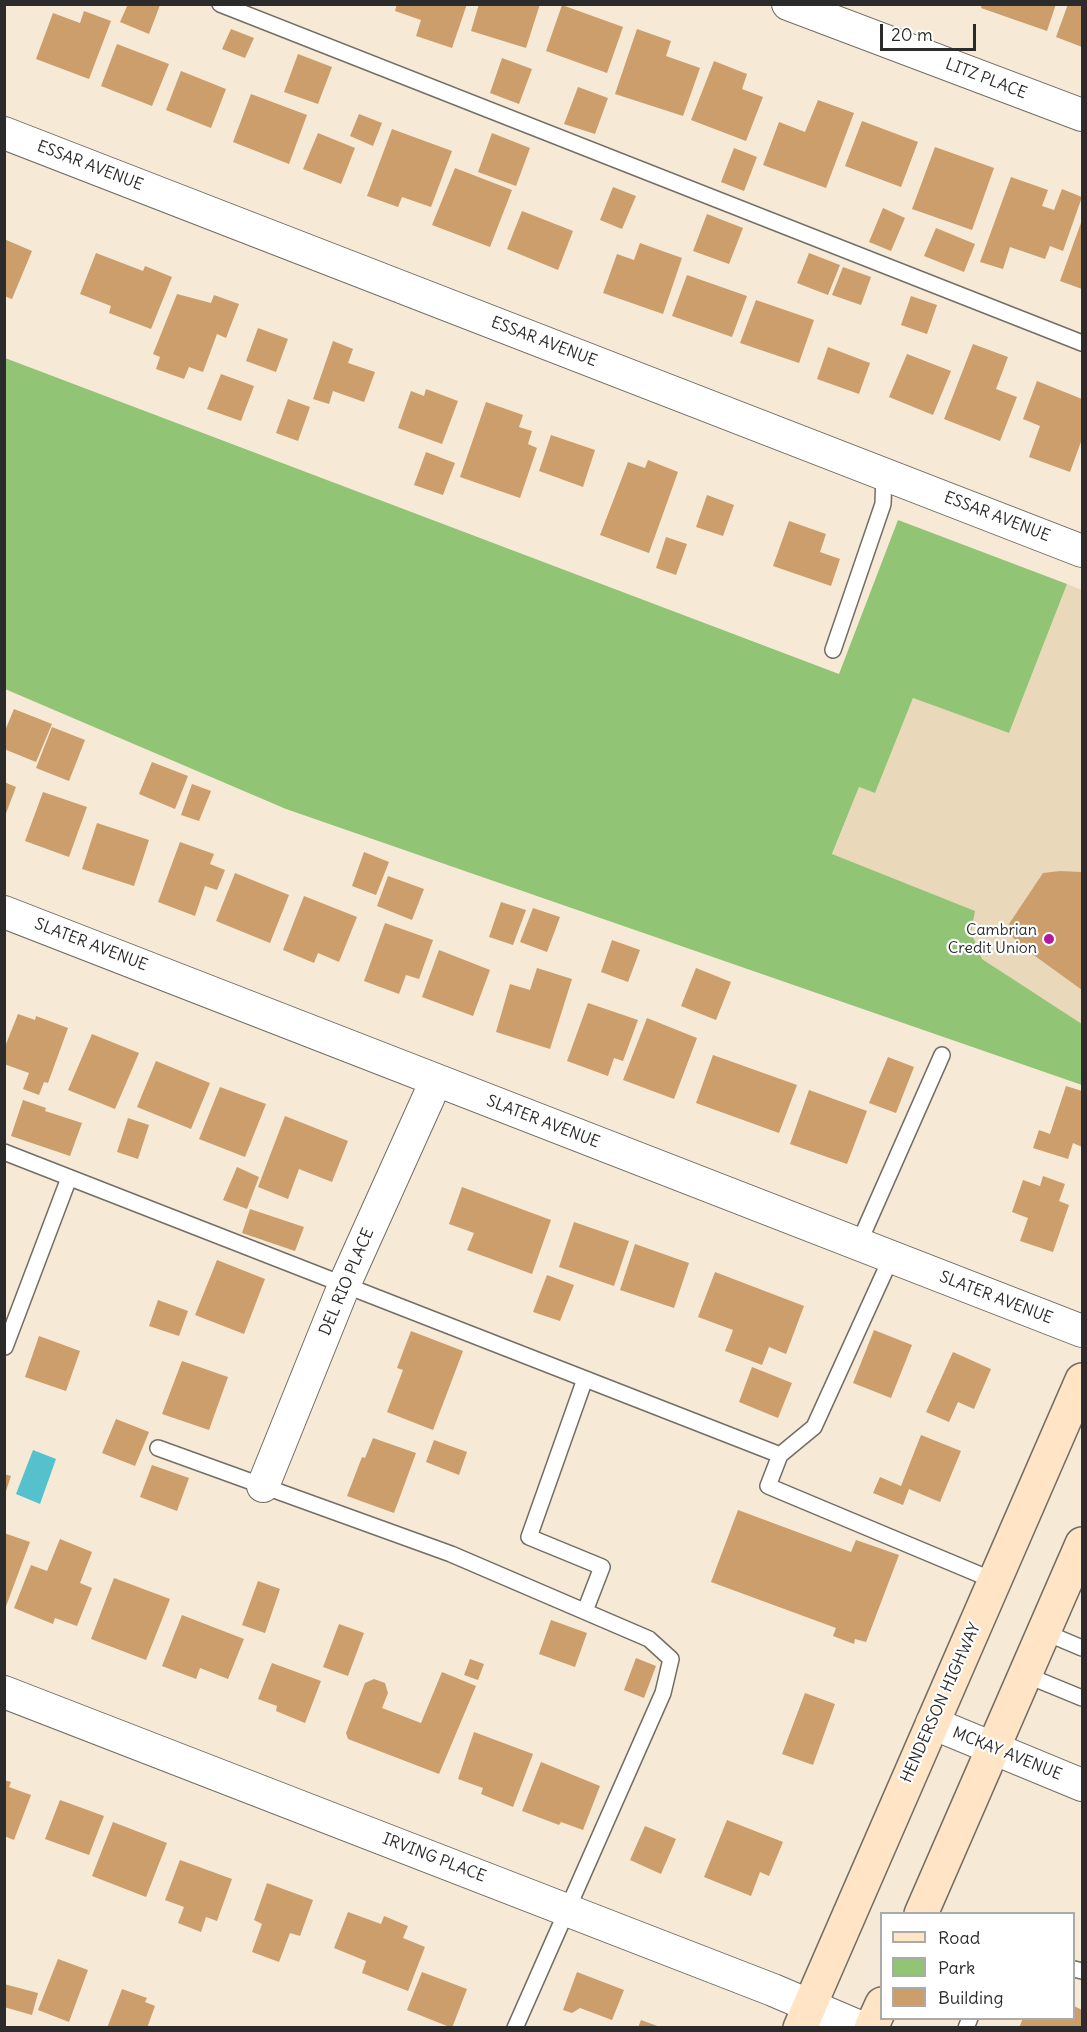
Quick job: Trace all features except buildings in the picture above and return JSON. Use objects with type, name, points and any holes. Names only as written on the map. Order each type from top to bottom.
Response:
[{"type":"main road","name":"HENDERSON HIGHWAY","points":[[804,2017],[1083,1380]]},
{"type":"main road","points":[[927,1912],[994,1749],[1083,1544]]},
{"type":"main road","points":[[871,2028],[880,2008]]},
{"type":"street","name":"LITZ PLACE","points":[[788,4],[1083,115]]},
{"type":"street","name":"ESSAR AVENUE","points":[[4,133],[1083,551]]},
{"type":"street","name":"SLATER AVENUE","points":[[4,912],[1083,1331]]},
{"type":"street","name":"DEL RIO PLACE","points":[[263,1486],[345,1283],[436,1081]]},
{"type":"street","name":"IRVING PLACE","points":[[4,1692],[568,1910],[804,2017],[862,2028]]},
{"type":"street","name":"MCKAY AVENUE","points":[[932,1723],[1083,1785]]},
{"type":"lane","points":[[220,4],[1083,343]]},
{"type":"lane","points":[[833,650],[883,504],[884,474]]},
{"type":"lane","points":[[858,1245],[942,1055]]},
{"type":"lane","points":[[4,1152],[345,1283],[780,1455]]},
{"type":"lane","points":[[4,1347],[69,1178]]},
{"type":"lane","points":[[891,1258],[814,1427],[780,1455],[768,1486],[994,1581]]},
{"type":"lane","points":[[585,1378],[529,1537],[602,1567],[585,1611]]},
{"type":"lane","points":[[158,1448],[452,1554],[649,1639],[671,1659],[663,1693],[515,2028]]},
{"type":"lane","points":[[1044,1632],[1083,1648]]},
{"type":"lane","points":[[1026,1675],[1083,1698]]},
{"type":"shaded area","points":[[1067,584],[1082,590],[1082,1024],[982,959],[971,932],[832,855],[859,787],[875,793],[913,698],[1009,733]]},
{"type":"green space","points":[[5,358],[839,674],[898,520],[1067,584],[1009,733],[913,698],[875,793],[859,787],[832,854],[975,911],[971,932],[982,959],[1082,1024],[1082,1085],[286,809],[5,689]]},
{"type":"water","points":[[33,1450],[56,1459],[40,1504],[16,1494]]},
{"type":"place","name":"Cambrian Credit Union","points":[[1049,939]]}]
